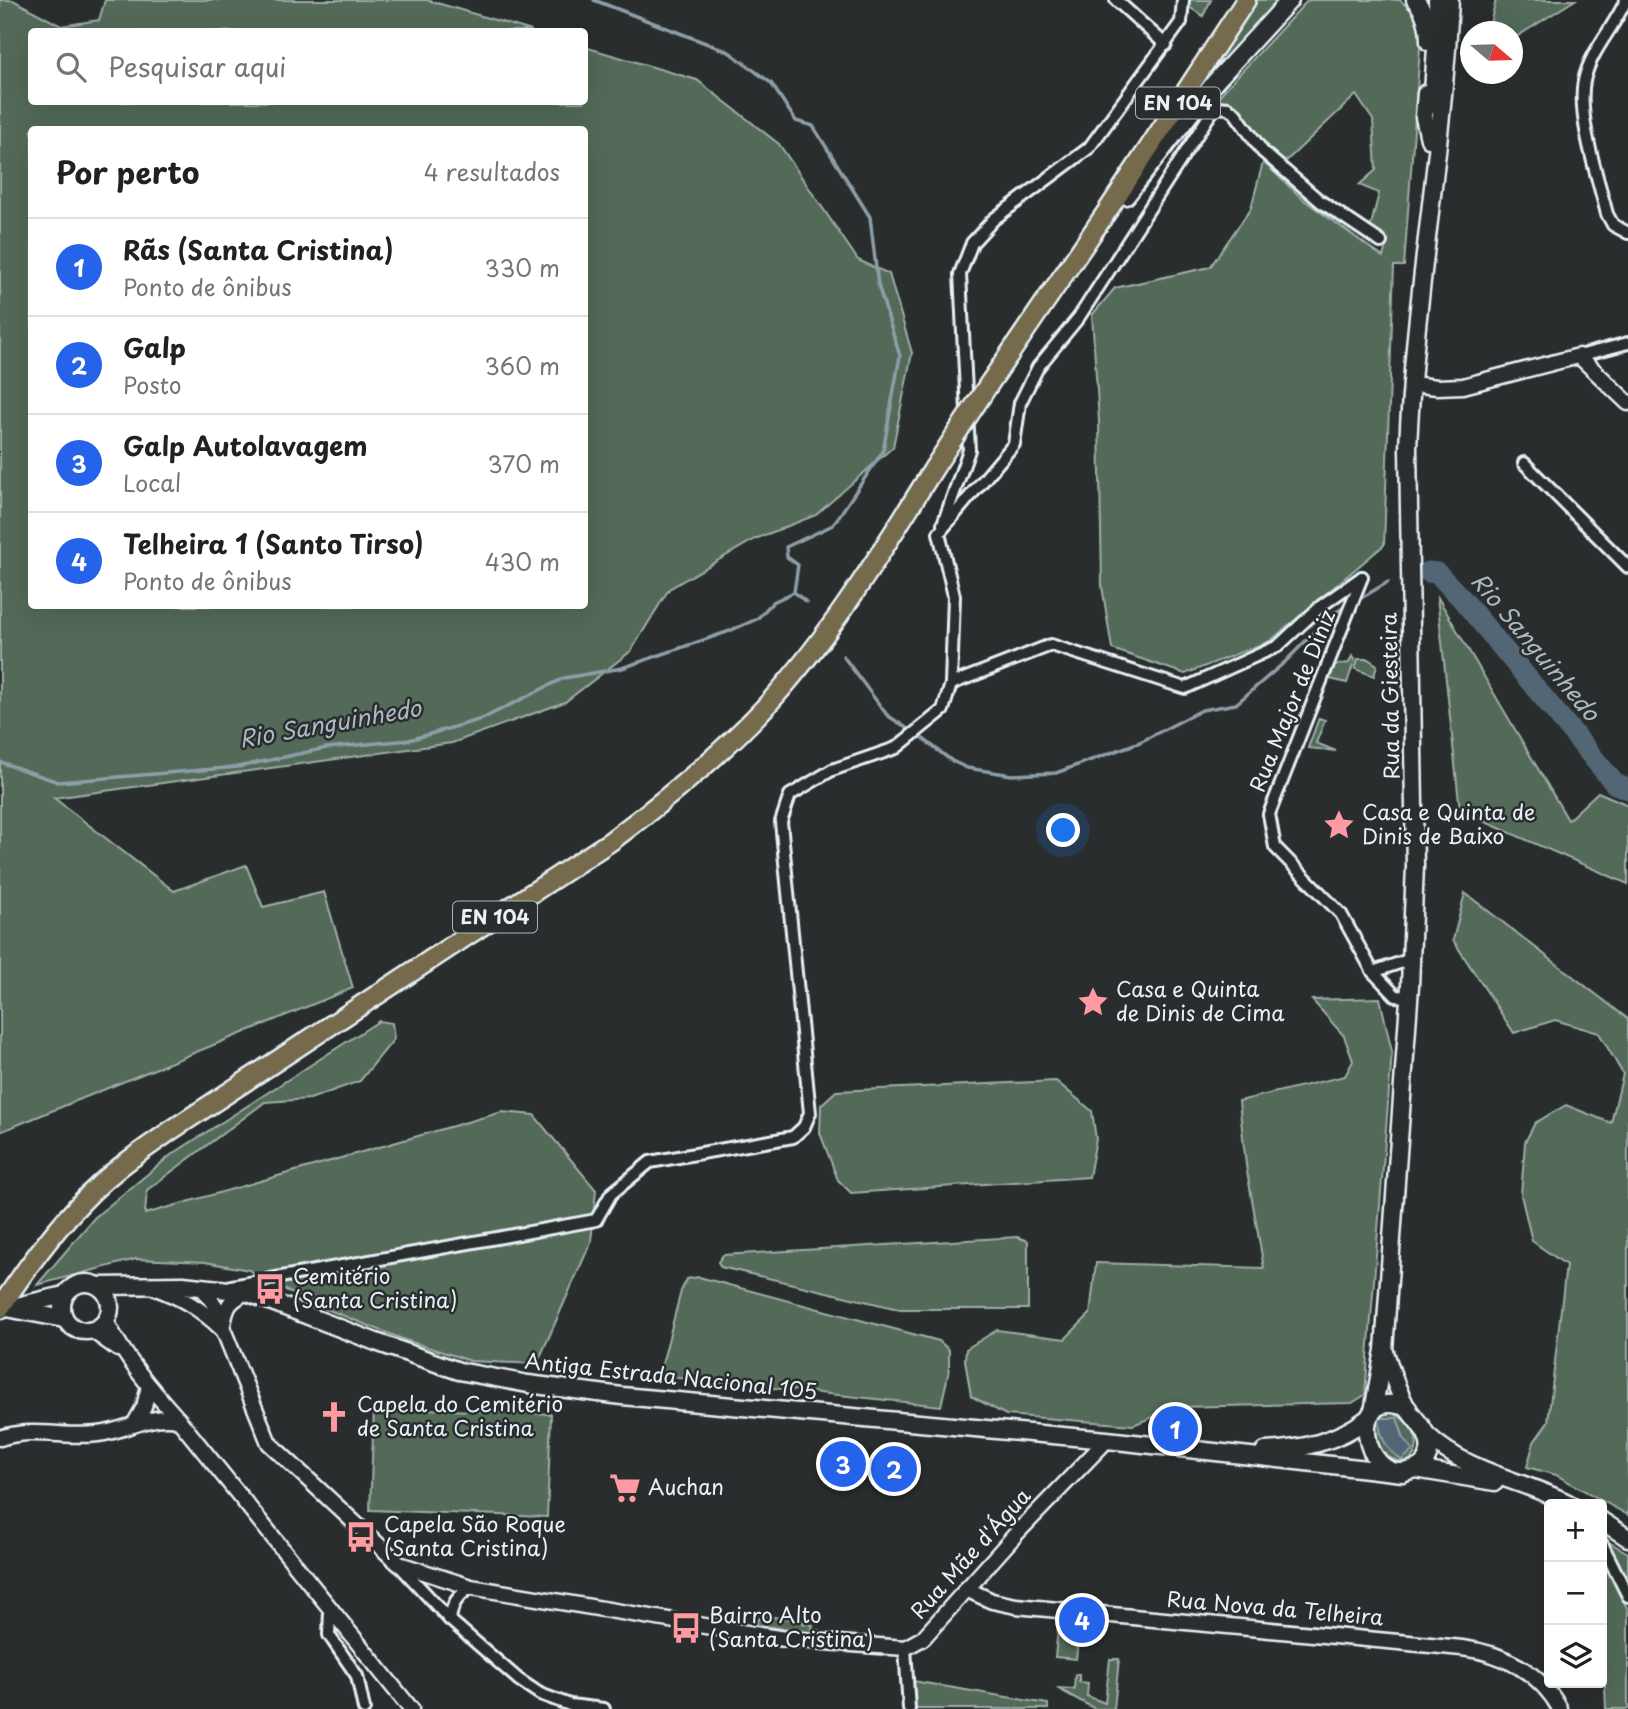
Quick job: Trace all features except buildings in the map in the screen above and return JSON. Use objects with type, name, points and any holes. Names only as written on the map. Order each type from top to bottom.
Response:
[{"type":"main road","name":"EN 104","points":[[2,1309],[19,1278],[63,1223],[112,1173],[182,1123],[611,841],[668,797],[729,744],[769,703],[805,660],[858,587],[989,384],[1110,207],[1246,0]]},
{"type":"main road","points":[[1110,207],[1118,205],[1215,82],[1290,0]]},
{"type":"main road","points":[[1415,0],[1420,5],[1429,27],[1424,117],[1429,139]]},
{"type":"main road","points":[[1421,293],[1437,0]]},
{"type":"main road","points":[[1421,293],[1447,57],[1450,0]]},
{"type":"main road","name":"EN 104","points":[[1037,312],[1105,199],[1230,4]]},
{"type":"main road","name":"Rua da Giesteira","points":[[1370,1416],[1384,1350],[1411,959],[1415,866],[1408,447],[1410,384],[1421,293]]},
{"type":"main road","points":[[2,1309],[39,1308],[64,1295],[77,1284],[92,1283],[104,1292],[103,1319]]},
{"type":"main road","name":"Antiga Estrada Nacional 105","points":[[99,1286],[183,1284],[247,1292],[459,1371],[528,1384],[635,1397],[1107,1440],[1409,1471],[1525,1486]]},
{"type":"main road","points":[[39,1308],[64,1320],[76,1330],[103,1319],[141,1286]]},
{"type":"main road","points":[[64,1295],[61,1303],[64,1320]]},
{"type":"main road","points":[[1384,1350],[1394,1382],[1427,1435],[1430,1447],[1423,1464],[1409,1471],[1387,1467],[1376,1458],[1369,1447],[1366,1431],[1370,1416],[1389,1403],[1408,1408]]},
{"type":"main road","name":"Antiga Estrada Nacional 105","points":[[1217,1452],[1274,1450],[1321,1444],[1349,1432],[1370,1416]]},
{"type":"main road","name":"Antiga Estrada Nacional 105","points":[[1427,1435],[1439,1447],[1472,1466],[1558,1499]]},
{"type":"main road","points":[[1607,1524],[1628,1538]]},
{"type":"street","points":[[1116,0],[1166,45]]},
{"type":"street","points":[[210,1287],[596,1220],[611,1194],[650,1162],[793,1137],[804,1127],[810,1113],[781,822],[790,795],[832,770],[896,748],[943,710],[951,684],[954,596],[939,533],[969,450],[960,274],[972,243],[994,219],[1089,148],[1181,22],[1183,0]]},
{"type":"street","points":[[1626,0],[1594,56],[1584,82],[1584,118],[1607,214],[1613,225],[1628,233]]},
{"type":"street","points":[[939,533],[1014,444],[1020,402],[1038,367],[1079,317],[1217,107],[1228,108],[1235,113],[1263,152],[1320,201],[1381,242]]},
{"type":"street","points":[[1410,384],[1463,386],[1628,343]]},
{"type":"street","points":[[1579,356],[1628,403]]},
{"type":"street","points":[[1524,463],[1628,567]]},
{"type":"street","name":"Rua Major de Diniz","points":[[951,684],[1051,645],[1185,688],[1278,646],[1321,606],[1362,578],[1269,814],[1275,847],[1340,914],[1373,972],[1396,996],[1409,997]]},
{"type":"street","points":[[1373,972],[1411,959]]},
{"type":"street","points":[[141,1286],[183,1298],[223,1329]]},
{"type":"street","points":[[203,1311],[210,1287]]},
{"type":"street","points":[[210,1287],[223,1329],[269,1443],[399,1564],[450,1620],[519,1680],[540,1694],[570,1705],[604,1709]]},
{"type":"street","points":[[223,1329],[230,1302],[247,1292]]},
{"type":"street","points":[[103,1319],[122,1352],[411,1709]]},
{"type":"street","points":[[135,1423],[144,1407],[149,1386]]},
{"type":"street","points":[[0,1438],[33,1432],[97,1434],[164,1417],[177,1419]]},
{"type":"street","name":"Rua Mãe d'Água","points":[[909,1709],[905,1648],[923,1638],[1107,1440]]},
{"type":"street","points":[[1607,1554],[1628,1596]]},
{"type":"street","points":[[399,1564],[471,1587],[785,1639],[905,1648]]},
{"type":"street","points":[[450,1620],[452,1605],[459,1595],[471,1587]]},
{"type":"street","name":"Rua Nova da Telheira","points":[[966,1589],[992,1601],[1016,1606],[1462,1648],[1490,1653],[1510,1661],[1539,1681],[1553,1696],[1560,1709]]},
{"type":"street","points":[[330,1610],[329,1635],[357,1676],[364,1709]]},
{"type":"green space","points":[[0,0],[13,0],[61,26],[99,20],[105,0],[427,0],[522,28],[28,28],[28,105],[588,105],[588,48],[697,80],[779,144],[858,260],[889,274],[912,353],[893,447],[816,515],[755,539],[669,589],[631,651],[565,702],[452,743],[54,798],[174,891],[246,865],[263,907],[324,892],[353,988],[0,1132]]},
{"type":"green space","points":[[1189,0],[1211,0],[1203,16],[1189,7]]},
{"type":"green space","points":[[1256,0],[1282,0],[1176,122]]},
{"type":"green space","points":[[1308,0],[1400,0],[1413,12],[1421,35],[1404,266],[1394,266],[1384,545],[1270,641],[1185,674],[1112,649],[1102,586],[1099,421],[1092,315],[1115,288],[1210,267],[1251,208],[1263,162],[1304,200],[1383,257],[1387,242],[1370,229],[1379,193],[1359,185],[1376,170],[1373,120],[1356,95],[1283,164],[1217,98]]},
{"type":"green space","points":[[1496,0],[1575,0],[1523,33],[1523,21],[1491,21]]},
{"type":"green space","points":[[1437,596],[1568,820],[1598,792],[1628,805],[1628,884],[1460,811]]},
{"type":"green space","points":[[1352,656],[1355,659],[1347,683],[1330,679],[1335,665],[1349,663]]},
{"type":"green space","points":[[1358,659],[1368,659],[1377,665],[1374,676],[1355,669]]},
{"type":"green space","points":[[1319,718],[1325,720],[1316,743],[1336,751],[1308,748]]},
{"type":"green space","points":[[1465,893],[1628,1019],[1628,1515],[1607,1503],[1607,1499],[1599,1499],[1556,1475],[1527,1467],[1534,1442],[1548,1422],[1566,1265],[1532,1241],[1521,1195],[1525,1142],[1535,1123],[1566,1105],[1611,1123],[1623,1074],[1599,1033],[1555,1020],[1514,1033],[1453,940]]},
{"type":"green space","points":[[1380,998],[1392,1052],[1365,1395],[1352,1403],[1178,1407],[1133,1425],[1006,1415],[971,1396],[965,1360],[966,1349],[997,1330],[1065,1339],[1090,1314],[1096,1263],[1264,1268],[1246,1165],[1239,1101],[1345,1076],[1353,1061],[1344,1036],[1312,1000]]},
{"type":"green space","points":[[379,1021],[392,1023],[394,1039],[360,1081],[310,1099],[265,1102],[147,1190],[145,1214],[502,1112],[534,1115],[596,1190],[591,1242],[537,1364],[471,1361],[405,1340],[306,1301],[249,1270],[205,1262],[136,1259],[37,1285],[95,1217],[171,1155]]},
{"type":"green space","points":[[1056,1081],[1092,1111],[1096,1139],[1089,1177],[851,1193],[838,1180],[820,1133],[821,1105],[836,1091]]},
{"type":"green space","points":[[1017,1237],[1028,1241],[1028,1309],[898,1309],[721,1267],[718,1262],[723,1255]]},
{"type":"green space","points":[[699,1277],[939,1341],[949,1350],[949,1371],[941,1406],[659,1376],[681,1291],[687,1279]]},
{"type":"green space","points":[[374,1407],[551,1414],[547,1517],[370,1510]]},
{"type":"green space","points":[[1388,1412],[1395,1414],[1409,1425],[1417,1447],[1408,1461],[1391,1458],[1380,1448],[1375,1433],[1379,1416]],"holes":[[[1379,1418],[1397,1418],[1404,1439],[1413,1450],[1402,1459],[1381,1435]]]},
{"type":"green space","points":[[1607,1541],[1628,1553],[1628,1590],[1607,1549]]},
{"type":"green space","points":[[1607,1567],[1628,1610],[1628,1709],[1606,1709]]},
{"type":"green space","points":[[762,1616],[803,1620],[803,1623],[813,1625],[812,1629],[818,1630],[817,1633],[757,1625]]},
{"type":"green space","points":[[1059,1619],[1103,1623],[1102,1636],[1079,1634],[1076,1659],[1055,1657]]},
{"type":"green space","points":[[1110,1659],[1119,1659],[1114,1709],[1095,1709],[1057,1688],[1074,1689],[1075,1675],[1079,1675],[1079,1682],[1088,1683],[1087,1696],[1105,1703]]},
{"type":"green space","points":[[913,1681],[1048,1704],[1048,1709],[915,1709]]},
{"type":"water","points":[[1379,1418],[1397,1418],[1404,1439],[1413,1450],[1402,1460],[1392,1453],[1385,1443]]},
{"type":"waterway","points":[[594,0],[729,52],[771,83],[796,121],[813,126],[870,217],[878,285],[900,356],[883,451],[833,525],[786,547],[787,557],[798,565],[794,592]]},
{"type":"waterway","name":"Rio Sanguinhedo","points":[[1428,572],[1437,573],[1462,599],[1615,784],[1628,789]]},
{"type":"waterway","name":"Rio Sanguinhedo","points":[[1358,600],[1388,582]]},
{"type":"waterway","name":"Rio Sanguinhedo","points":[[0,762],[58,782],[238,767],[326,748],[409,740],[482,719],[564,678],[622,668],[727,632],[757,619],[773,602],[794,592],[806,602]]},
{"type":"waterway","name":"Rio Sanguinhedo","points":[[918,735],[952,761],[967,768],[1012,775],[1056,773],[1140,742],[1202,710],[1236,704],[1286,661],[1331,615],[1348,605]]},
{"type":"waterway","name":"Rio Sanguinhedo","points":[[843,656],[887,715],[911,731]]},
{"type":"place","name":"Casa e Quinta de Dinis de Baixo","points":[[1339,825]]},
{"type":"place","name":"Casa e Quinta de Dinis de Cima","points":[[1093,1002]]},
{"type":"place","name":"Cemitério (Santa Cristina)","points":[[270,1289]]},
{"type":"place","name":"Capela do Cemitério de Santa Cristina","points":[[334,1417]]},
{"type":"place","name":"Rãs (Santa Cristina)","points":[[1175,1429]]},
{"type":"place","name":"Galp Autolavagem","points":[[843,1464]]},
{"type":"place","name":"Galp","points":[[894,1469]]},
{"type":"place","name":"Auchan","points":[[625,1488]]},
{"type":"place","name":"Capela São Roque (Santa Cristina)","points":[[361,1537]]},
{"type":"place","name":"Telheira 1 (Santo Tirso)","points":[[1082,1620]]},
{"type":"place","name":"Bairro Alto (Santa Cristina)","points":[[686,1628]]}]
